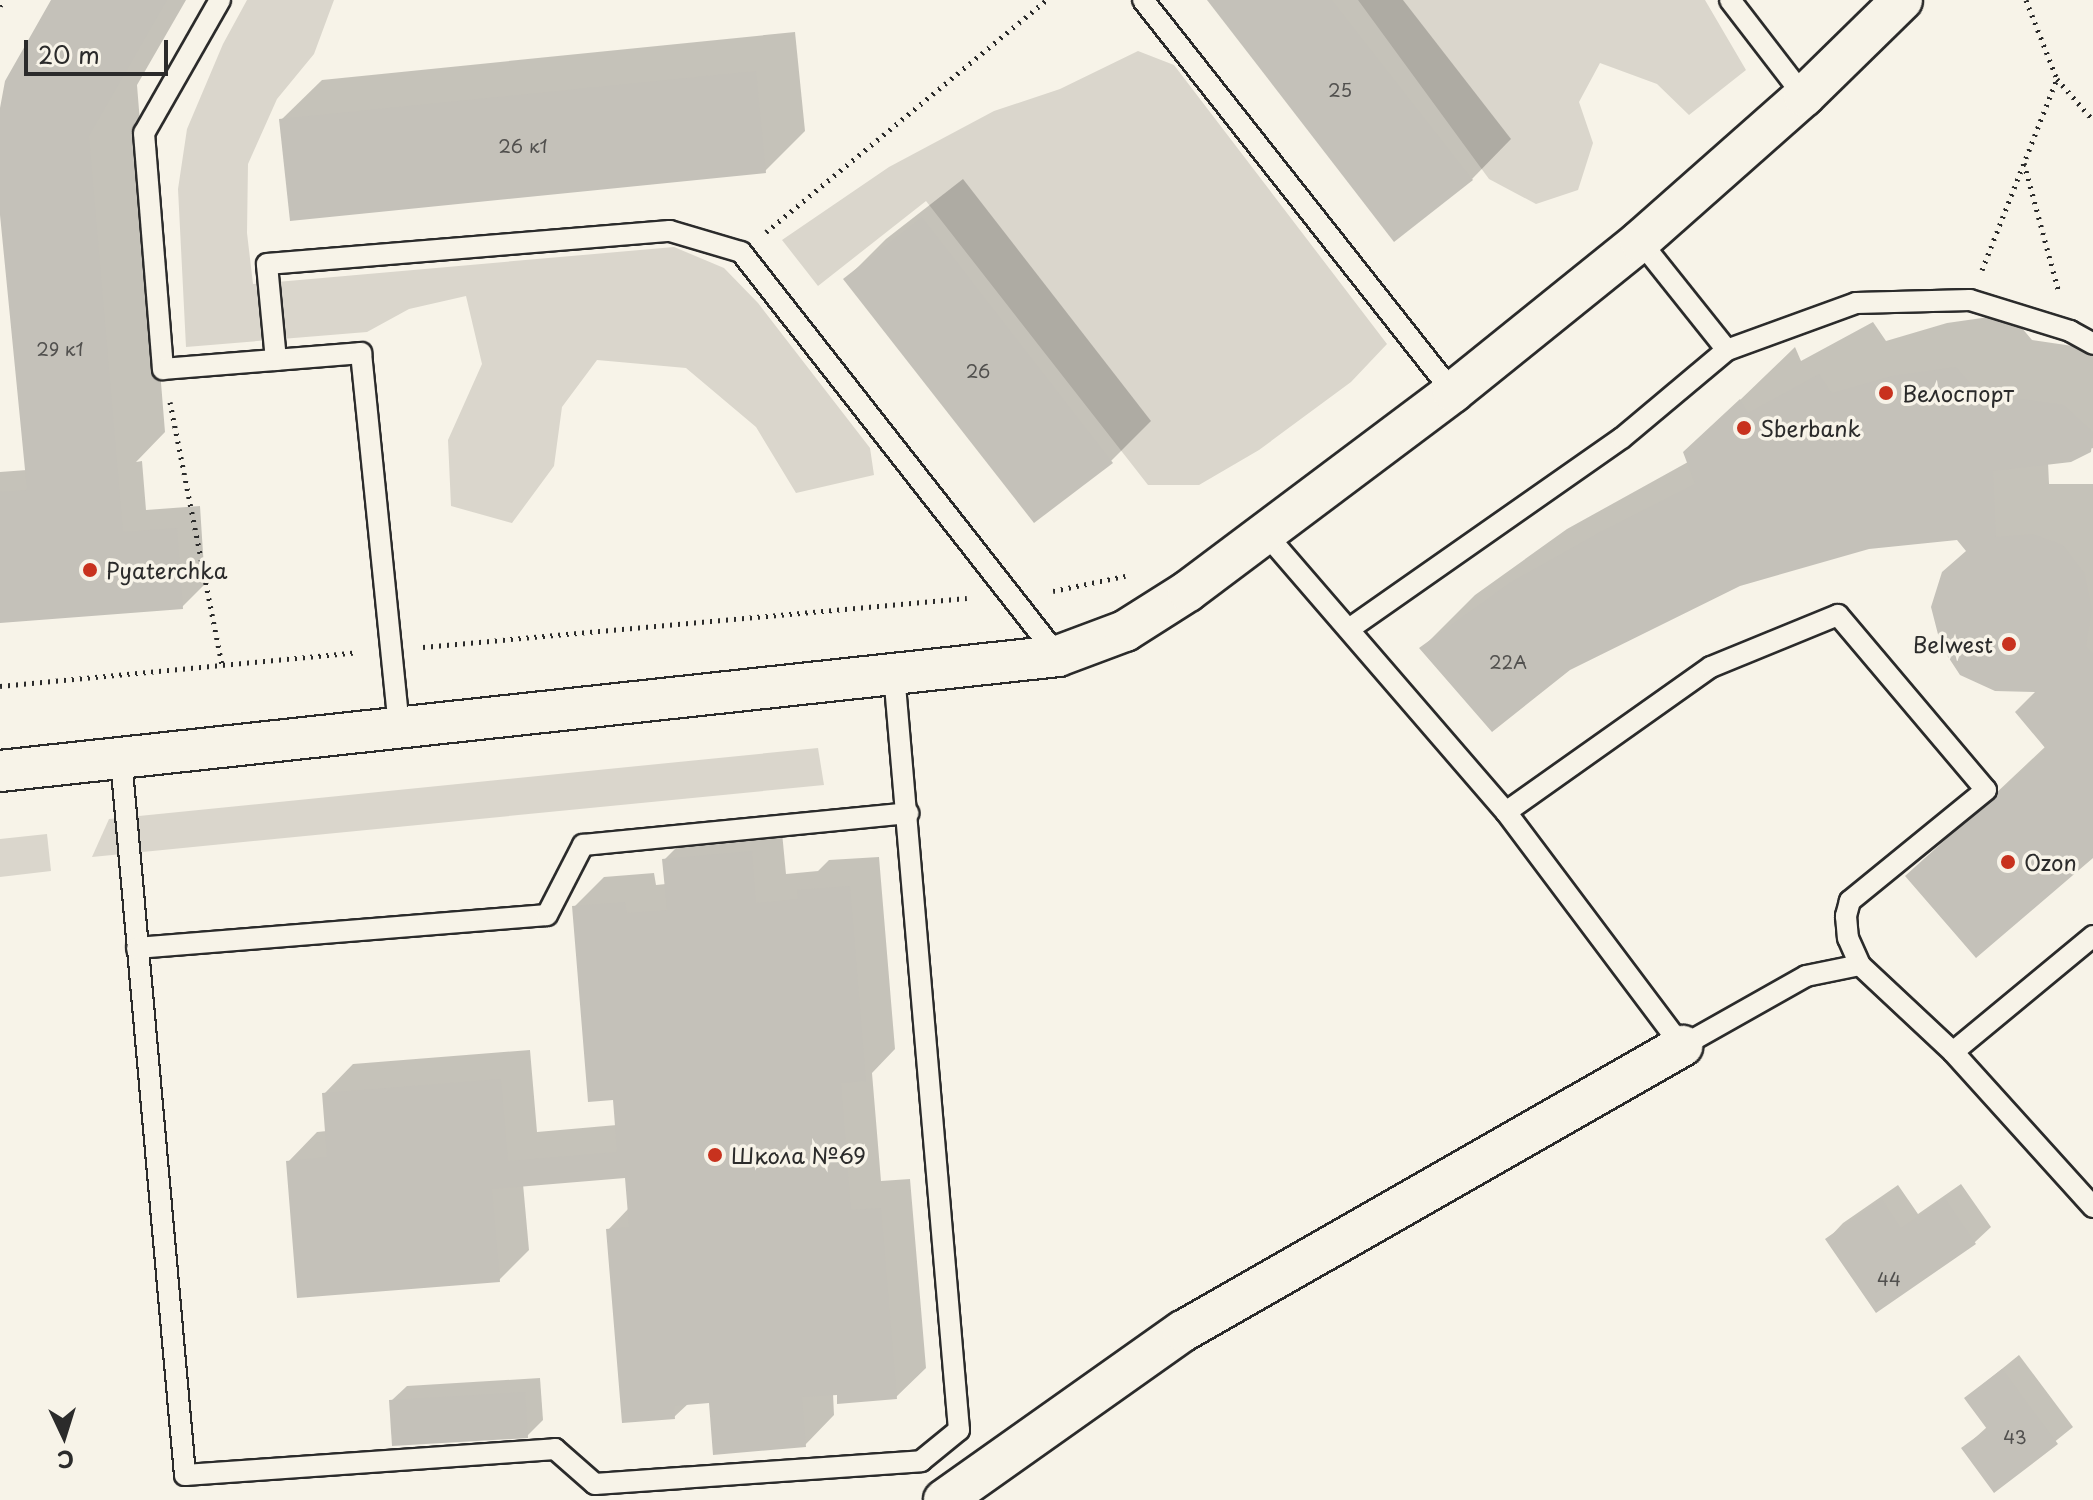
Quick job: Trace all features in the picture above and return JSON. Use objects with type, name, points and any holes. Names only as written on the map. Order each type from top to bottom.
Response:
[{"type":"street","points":[[0,771],[1058,656],[1125,631],[1188,591],[1453,392],[1640,241],[1804,96],[1902,0]]},
{"type":"street","points":[[944,1500],[1183,1331],[1682,1046]]},
{"type":"lane","points":[[220,0],[144,133],[163,369],[361,353],[399,730]]},
{"type":"lane","points":[[1143,0],[1453,392]]},
{"type":"lane","points":[[1730,0],[1804,96]]},
{"type":"lane","points":[[276,360],[267,264],[670,231],[741,252],[1058,656]]},
{"type":"lane","points":[[1640,241],[1727,350]]},
{"type":"lane","points":[[1349,629],[1622,438],[1727,350],[1856,303],[1970,300],[2070,331],[2093,344]]},
{"type":"lane","points":[[1265,533],[1506,812],[1682,1046],[1806,976],[1860,965]]},
{"type":"lane","points":[[1506,812],[1711,667],[1838,615],[1986,790],[1850,901],[1846,916],[1848,938],[1860,965],[1953,1052],[2093,1207]]},
{"type":"lane","points":[[121,759],[185,1475],[555,1449],[595,1484],[921,1461],[959,1430],[894,673]]},
{"type":"lane","points":[[137,948],[547,915],[583,845],[908,813]]},
{"type":"lane","points":[[1953,1052],[2093,936]]},
{"type":"path","points":[[0,6],[3,0]]},
{"type":"path","points":[[741,252],[1046,0]]},
{"type":"path","points":[[2026,0],[2057,79],[2093,120]]},
{"type":"path","points":[[1970,300],[2057,79]]},
{"type":"path","points":[[2024,162],[2070,331]]},
{"type":"path","points":[[163,369],[222,664]]},
{"type":"path","points":[[0,686],[1057,591],[1133,574]]},
{"type":"shaded area","points":[[247,0],[334,0],[314,54],[277,99],[248,164],[247,233],[253,284],[674,247],[724,268],[758,303],[870,448],[874,475],[796,493],[756,427],[686,368],[597,360],[562,407],[554,466],[512,523],[451,506],[448,440],[482,364],[466,296],[409,309],[367,332],[186,347],[178,189],[187,129],[223,44]]},
{"type":"shaded area","points":[[1358,0],[1705,0],[1746,70],[1689,115],[1657,84],[1600,63],[1579,102],[1593,143],[1578,190],[1536,204],[1489,179]]},
{"type":"shaded area","points":[[1138,51],[1174,65],[1387,344],[1351,382],[1259,450],[1199,485],[1148,485],[926,201],[818,286],[782,240],[889,167],[994,111],[1060,89]]},
{"type":"shaded area","points":[[818,748],[824,785],[92,857],[109,819]]},
{"type":"shaded area","points":[[47,834],[51,871],[0,877],[0,839]]},
{"type":"building","points":[[51,0],[167,0],[89,136],[123,532],[177,528],[183,609],[0,623],[0,492],[27,490],[0,215],[0,108],[5,81]]},
{"type":"building","points":[[1207,0],[1332,0],[1473,180],[1394,242]]},
{"type":"building","points":[[756,71],[766,173],[290,221],[279,119]]},
{"type":"building","points":[[922,217],[1113,463],[1034,523],[843,279]]},
{"type":"building","points":[[1956,367],[1979,393],[2064,405],[2093,432],[2091,452],[2071,462],[1993,471],[1996,537],[2032,534],[2063,545],[2085,574],[2092,609],[2086,646],[2093,653],[2093,858],[1976,958],[1905,876],[2046,749],[2015,712],[2035,692],[1995,691],[1960,675],[1941,646],[1931,607],[1942,572],[1966,551],[1957,540],[1869,549],[1740,586],[1570,670],[1492,732],[1419,648],[1511,582],[1695,484],[1683,452],[1740,399],[1748,413],[1819,374],[1832,393],[1892,376]]},
{"type":"building","name":"Школа №69","points":[[752,851],[756,903],[798,899],[797,890],[850,886],[866,1081],[841,1083],[851,1210],[881,1208],[897,1399],[837,1404],[837,1395],[802,1397],[806,1447],[713,1455],[709,1403],[674,1406],[675,1419],[622,1423],[606,1229],[629,1227],[625,1178],[492,1189],[500,1282],[297,1298],[286,1161],[327,1157],[322,1093],[501,1079],[508,1161],[617,1152],[613,1100],[588,1102],[572,906],[625,902],[627,913],[667,910],[662,859]]},
{"type":"building","points":[[1945,1198],[1976,1244],[1876,1313],[1825,1239],[1882,1199],[1901,1228]]},
{"type":"building","points":[[2002,1369],[2058,1444],[1994,1493],[1961,1448],[1987,1429],[1964,1398]]},
{"type":"building","points":[[525,1392],[528,1438],[392,1446],[389,1400]]},
{"type":"place","name":"Велоспорт","points":[[1886,393]]},
{"type":"place","name":"Sberbank","points":[[1744,428]]},
{"type":"place","name":"Pyaterchka","points":[[90,570]]},
{"type":"place","name":"Belwest","points":[[2009,644]]},
{"type":"place","name":"Ozon","points":[[2008,862]]},
{"type":"place","name":"Школа №69","points":[[715,1155]]}]
